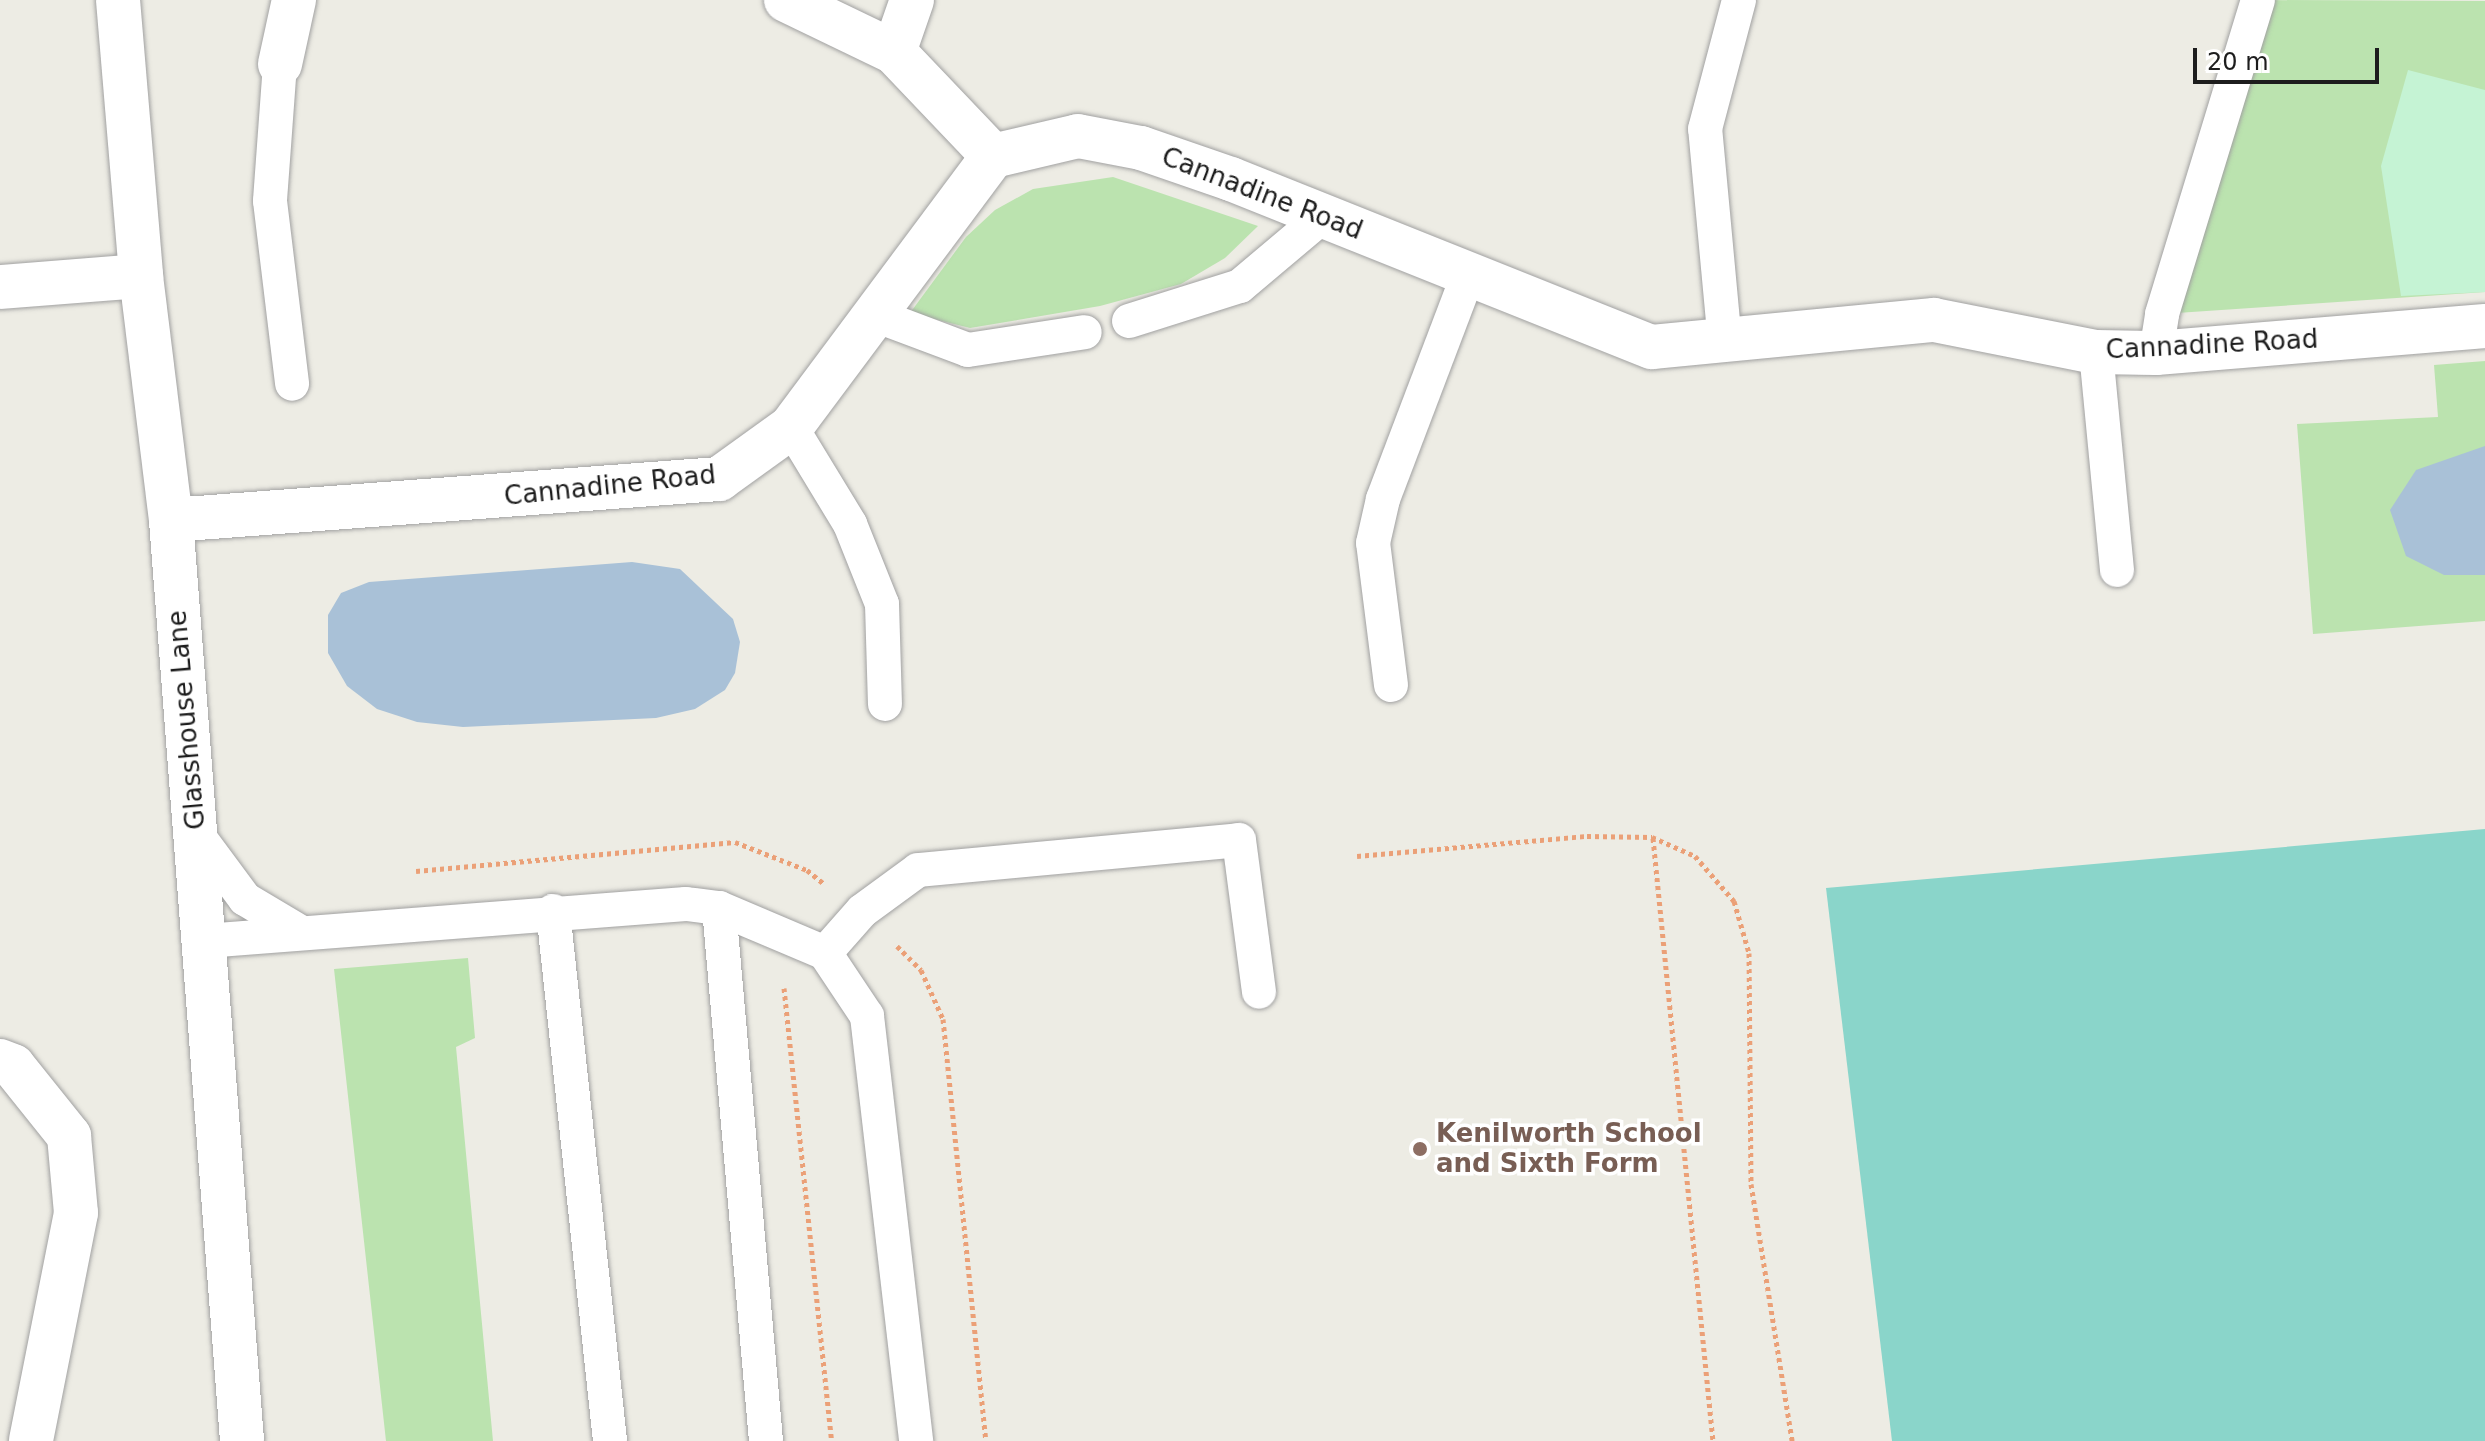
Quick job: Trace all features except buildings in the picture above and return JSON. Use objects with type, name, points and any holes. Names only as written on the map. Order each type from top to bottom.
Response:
[{"type":"street","name":"Glasshouse Lane","points":[[118,0],[141,276],[171,520],[242,1441]]},
{"type":"street","points":[[280,64],[294,0]]},
{"type":"street","points":[[786,0],[894,52],[993,156]]},
{"type":"street","points":[[894,52],[912,0]]},
{"type":"street","name":"Cannadine Road","points":[[171,520],[719,479],[791,427],[993,156],[1078,136],[1141,148],[1323,216],[1652,347],[1725,343],[1934,320],[2096,352],[2156,353],[2485,326]]},
{"type":"street","points":[[0,287],[141,276]]},
{"type":"street","points":[[0,1061],[13,1066],[69,1136],[74,1197],[59,1314],[31,1441]]},
{"type":"lane","points":[[1725,343],[1705,129],[1739,0]]},
{"type":"lane","points":[[2156,353],[2162,314],[2258,0]]},
{"type":"lane","points":[[280,64],[270,201],[292,384]]},
{"type":"lane","points":[[1129,321],[1240,286],[1323,216]]},
{"type":"lane","points":[[1391,685],[1373,543],[1383,499],[1468,275]]},
{"type":"lane","points":[[875,315],[968,350],[1085,332]]},
{"type":"lane","points":[[2096,352],[2117,570]]},
{"type":"lane","points":[[791,427],[850,524],[882,604],[885,704]]},
{"type":"lane","points":[[196,832],[245,899],[302,933]]},
{"type":"lane","points":[[825,953],[862,911],[918,870],[1239,840],[1259,992]]},
{"type":"lane","points":[[205,941],[553,911],[686,904],[719,908],[825,953],[867,1016],[916,1441]]},
{"type":"lane","points":[[719,908],[766,1441]]},
{"type":"lane","points":[[553,911],[610,1441]]},
{"type":"path","points":[[1357,856],[1587,836],[1652,837],[1695,856],[1734,901],[1749,953],[1751,1184],[1792,1441]]},
{"type":"path","points":[[1652,837],[1713,1441]]},
{"type":"path","points":[[784,984],[832,1441]]},
{"type":"green space","points":[[2258,0],[2485,1],[2485,292],[2162,314]]},
{"type":"green space","points":[[2408,70],[2485,90],[2485,292],[2401,296],[2381,166]]},
{"type":"green space","points":[[1113,177],[1258,226],[1225,258],[1181,284],[1100,306],[970,328],[910,313],[966,237],[995,210],[1033,189]]},
{"type":"green space","points":[[2485,361],[2485,621],[2313,634],[2297,424],[2438,417],[2434,365]]},
{"type":"green space","points":[[468,958],[475,1038],[456,1047],[493,1441],[386,1441],[334,969]]},
{"type":"shaded area","points":[[2485,446],[2485,575],[2444,575],[2406,556],[2390,510],[2416,470]]},
{"type":"shaded area","points":[[632,562],[680,569],[733,619],[740,642],[735,673],[725,690],[695,709],[656,718],[463,727],[417,722],[377,709],[347,686],[328,653],[328,615],[341,593],[369,582]]},
{"type":"shaded area","points":[[2485,829],[2485,1441],[1892,1441],[1826,888]]},
{"type":"place","name":"Kenilworth School and Sixth Form","points":[[1420,1149]]}]
